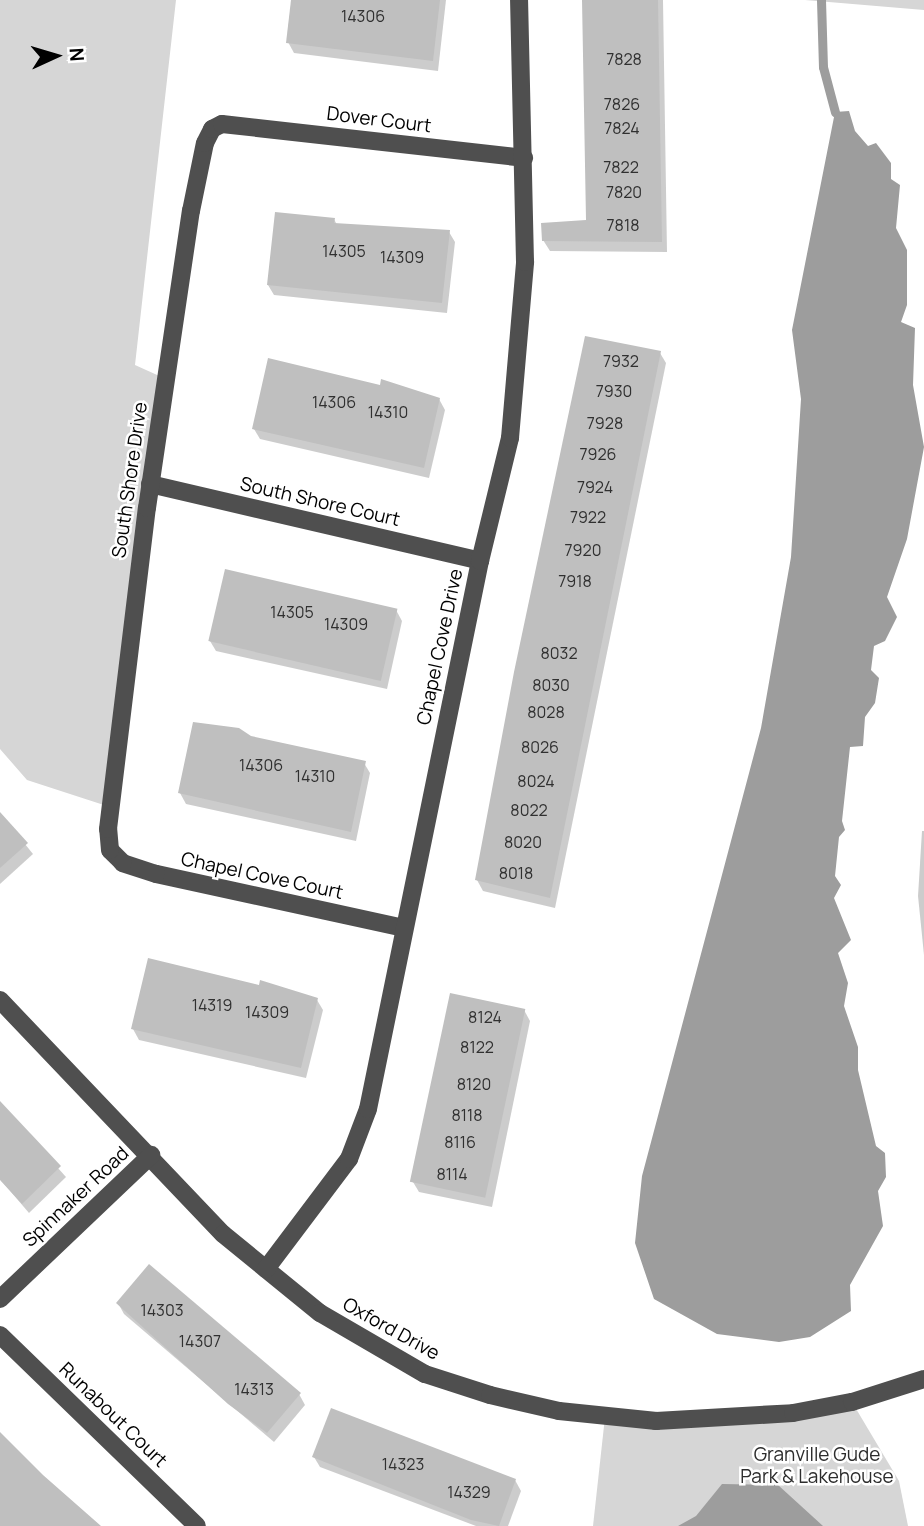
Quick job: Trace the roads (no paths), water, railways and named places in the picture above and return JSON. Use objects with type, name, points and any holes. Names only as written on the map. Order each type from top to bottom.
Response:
[{"type":"street","name":"Chapel Cove Drive","points":[[266,1269],[340,1173],[357,1142],[368,1109],[480,561],[516,399],[525,262],[519,0]]},
{"type":"street","name":"Dover Court","points":[[228,124],[524,158]]},
{"type":"street","name":"South Shore Drive","points":[[114,856],[108,840],[109,818],[150,484],[196,179],[212,129],[228,124]]},
{"type":"street","name":"South Shore Court","points":[[150,484],[480,561]]},
{"type":"street","name":"Chapel Cove Court","points":[[114,856],[156,874],[404,928]]},
{"type":"street","name":"Oxford Drive","points":[[0,1000],[151,1155],[191,1205],[330,1320],[409,1367],[490,1395],[580,1414],[695,1421],[793,1413],[852,1402],[924,1379]]},
{"type":"street","name":"Spinnaker Road","points":[[0,1299],[103,1196],[151,1155]]},
{"type":"street","name":"Runabout Court","points":[[0,1335],[197,1526]]},
{"type":"waterway","points":[[821,0],[823,67],[835,112]]},
{"type":"park label","name":"Granville Gude Park & Lakehouse","points":[[817,1466]]}]
